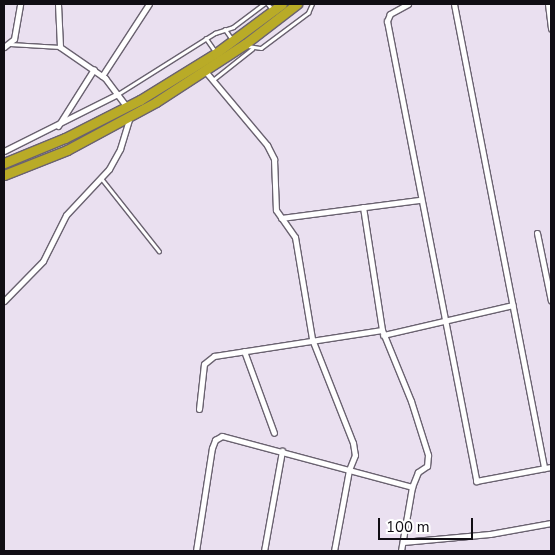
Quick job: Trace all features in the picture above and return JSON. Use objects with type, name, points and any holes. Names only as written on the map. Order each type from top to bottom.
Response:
[{"type":"highway","points":[[4,163],[65,138],[128,107],[216,53],[256,23],[268,6],[282,4]]},
{"type":"highway","points":[[4,175],[68,150],[130,116],[248,46],[297,4]]},
{"type":"street","points":[[4,47],[14,39],[20,4]]},
{"type":"street","points":[[58,4],[60,47],[102,76],[128,107]]},
{"type":"street","points":[[102,76],[149,4]]},
{"type":"street","points":[[408,4],[390,14],[386,22],[419,200],[476,481],[551,467]]},
{"type":"street","points":[[454,4],[544,468]]},
{"type":"street","points":[[548,4],[551,29]]},
{"type":"street","points":[[58,126],[94,69]]},
{"type":"street","points":[[205,71],[267,145],[274,159],[274,204],[297,245],[312,339],[355,449],[349,470],[334,551]]},
{"type":"street","points":[[4,151],[58,126],[118,94]]},
{"type":"street","points":[[4,301],[43,261],[66,215],[102,179],[120,149],[130,116]]},
{"type":"street","points":[[281,218],[419,200]]},
{"type":"street","points":[[363,207],[382,333],[411,401],[428,456],[428,464],[418,472],[412,487],[401,551]]},
{"type":"street","points":[[537,234],[551,301]]},
{"type":"street","points":[[199,409],[207,358],[312,339],[382,333],[512,305]]},
{"type":"street","points":[[244,351],[274,433]]},
{"type":"street","points":[[196,551],[212,448],[217,438],[227,437],[412,487]]},
{"type":"street","points":[[264,551],[282,451]]},
{"type":"street","points":[[403,542],[464,538],[551,523]]},
{"type":"lane","points":[[213,80],[248,46],[261,48],[308,13],[312,4]]},
{"type":"lane","points":[[118,94],[206,38],[268,6]]},
{"type":"lane","points":[[250,14],[256,23]]},
{"type":"lane","points":[[225,29],[233,40]]},
{"type":"lane","points":[[206,38],[216,53]]},
{"type":"lane","points":[[10,44],[60,47]]},
{"type":"lane","points":[[102,179],[159,251]]}]
